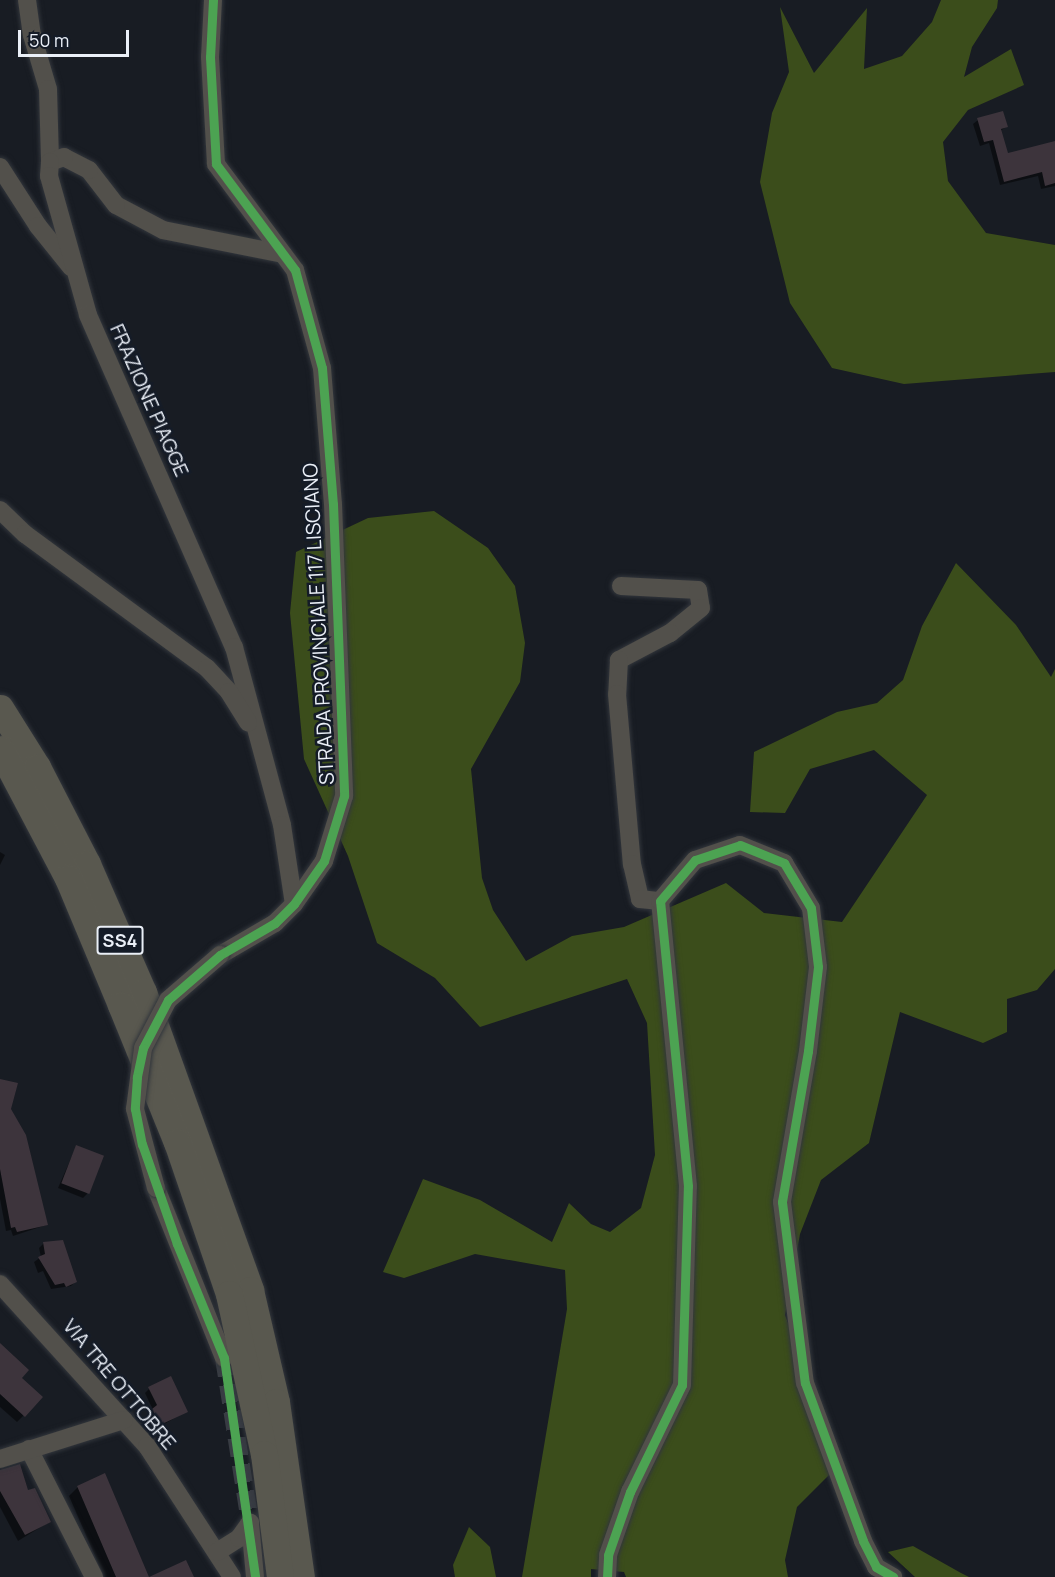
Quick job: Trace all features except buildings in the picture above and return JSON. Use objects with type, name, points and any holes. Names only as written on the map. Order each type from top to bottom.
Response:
[{"type":"highway","name":"SS4","points":[[0,708],[37,767],[87,864],[143,992],[250,1290],[276,1402],[301,1577]]},
{"type":"highway","name":"SS4","points":[[0,749],[68,878],[122,1005],[177,1142],[229,1294],[266,1465],[280,1577]]},
{"type":"street","name":"FRAZIONE PIAGGE","points":[[27,0],[48,89],[49,176],[88,315],[118,388],[234,647],[282,825],[294,904]]},
{"type":"street","name":"STRADA PROVINCIALE 117 LISCIANO","points":[[213,0],[210,57],[216,164],[295,270],[322,368],[333,504],[344,796],[324,861],[294,904],[275,923],[220,955],[168,1000],[143,1048],[135,1109],[156,1188],[224,1358]]},
{"type":"street","points":[[50,162],[64,157],[89,170],[116,205],[163,230],[283,254]]},
{"type":"street","points":[[0,167],[38,226],[76,273]]},
{"type":"street","points":[[0,510],[25,534],[207,668],[245,713],[266,765]]},
{"type":"street","points":[[621,586],[698,590],[701,608],[670,633],[619,660],[617,694],[632,864],[640,899],[660,901]]},
{"type":"street","points":[[607,1577],[608,1555],[630,1492],[682,1385],[688,1186],[660,901],[695,860],[741,845],[784,863],[811,908],[818,967],[808,1051],[782,1202],[805,1383],[862,1541],[876,1568],[893,1577]]},
{"type":"street","name":"VIA TRE OTTOBRE","points":[[0,1284],[147,1446],[230,1573]]},
{"type":"street","points":[[0,1459],[124,1420]]},
{"type":"street","points":[[29,1449],[94,1577]]},
{"type":"street","points":[[217,1552],[239,1538],[250,1523],[255,1577]]},
{"type":"street","points":[[230,1573],[253,1552]]},
{"type":"green space","points":[[941,0],[998,0],[997,8],[972,47],[964,77],[1011,49],[1024,85],[968,110],[943,142],[948,181],[986,233],[1055,245],[1055,372],[904,384],[832,368],[790,303],[760,182],[772,113],[789,72],[780,7],[814,73],[867,8],[864,69],[902,56],[932,22]]},
{"type":"green space","points":[[434,511],[488,548],[515,586],[525,643],[520,682],[471,769],[482,878],[493,910],[526,961],[572,936],[624,927],[726,883],[764,913],[842,922],[927,795],[874,750],[810,769],[785,813],[750,812],[754,752],[837,712],[877,703],[903,680],[922,626],[956,563],[1016,625],[1051,677],[1055,669],[1055,969],[1037,990],[1007,999],[1007,1032],[983,1043],[900,1012],[869,1143],[821,1180],[800,1234],[785,1315],[841,1463],[797,1507],[785,1560],[788,1577],[626,1577],[624,1572],[591,1569],[591,1577],[522,1577],[567,1309],[565,1270],[475,1254],[404,1278],[383,1272],[423,1179],[480,1200],[552,1242],[569,1203],[591,1224],[610,1232],[641,1208],[655,1155],[647,1023],[627,979],[480,1027],[435,978],[377,943],[348,856],[304,759],[290,613],[296,552],[368,518]]},
{"type":"green space","points":[[469,1527],[490,1547],[496,1577],[455,1577],[453,1565]]},
{"type":"green space","points":[[913,1546],[969,1577],[915,1577],[888,1552]]},
{"type":"tunnel","points":[[224,1358],[250,1523]]},
{"type":"cycle path","points":[[213,0],[210,57],[216,164],[295,270],[322,368],[333,504],[344,796],[324,861],[294,904],[275,923],[220,955],[168,1000],[143,1048],[137,1077],[135,1109],[142,1144],[177,1244],[224,1358],[255,1577]]},
{"type":"cycle path","points":[[607,1577],[608,1555],[630,1492],[682,1385],[688,1186],[660,901],[695,860],[740,845],[784,863],[811,908],[818,967],[808,1051],[782,1202],[805,1383],[863,1541],[876,1567],[893,1577]]}]
